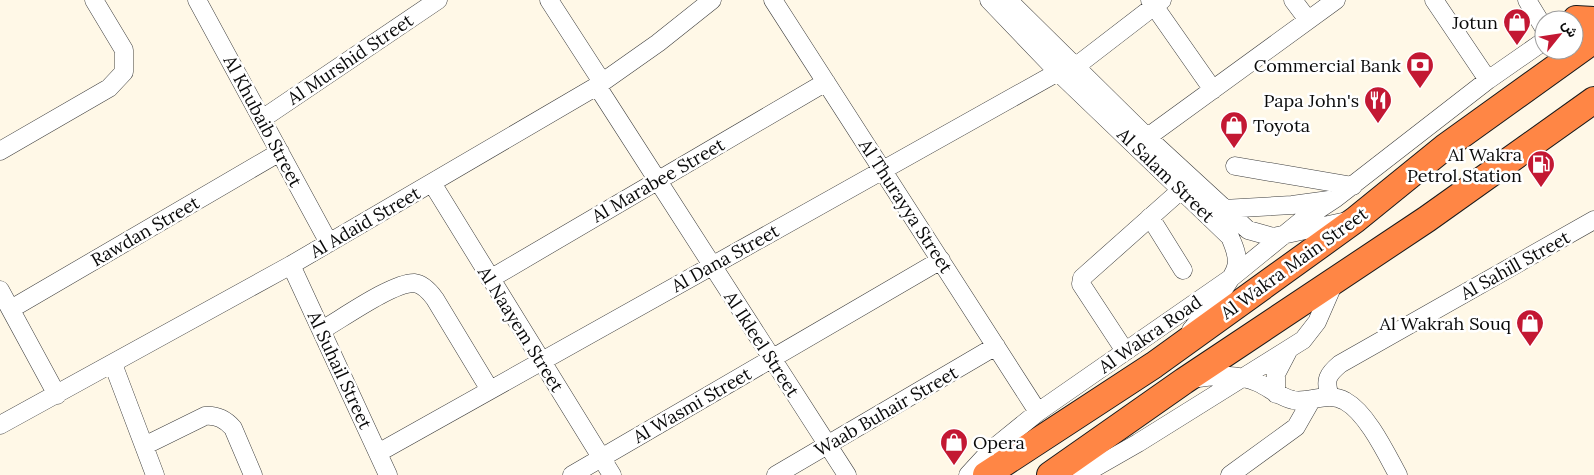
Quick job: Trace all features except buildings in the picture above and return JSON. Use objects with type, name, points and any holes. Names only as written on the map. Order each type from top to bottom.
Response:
[{"type":"highway","name":"Al Wakra Main Street","points":[[986,475],[1154,365],[1355,220],[1445,148],[1594,40]]},
{"type":"highway","name":"Al Wakra Main Street","points":[[1050,475],[1184,381],[1427,219],[1594,100]]},
{"type":"street","points":[[0,151],[109,88],[124,72],[124,50],[94,0]]},
{"type":"street","name":"Al Khubaib Street","points":[[197,0],[329,243]]},
{"type":"street","name":"Al Murshid Street","points":[[262,118],[438,0]]},
{"type":"street","points":[[549,0],[599,84]]},
{"type":"street","name":"Al Adaid Street","points":[[2,423],[57,395],[291,265],[599,84],[658,43],[712,0]]},
{"type":"street","name":"Al Thurayya Street","points":[[773,0],[1038,412]]},
{"type":"street","name":"Al Salam Street","points":[[990,0],[1068,67]]},
{"type":"street","name":"Al Salam Street","points":[[1008,0],[1068,67],[1142,141],[1248,230],[1262,236],[1282,236],[1355,220]]},
{"type":"street","points":[[1293,0],[1308,20]]},
{"type":"street","points":[[1142,141],[1336,0]]},
{"type":"street","points":[[1434,0],[1488,80]]},
{"type":"street","points":[[1526,0],[1534,12]]},
{"type":"street","points":[[1155,2],[1213,90]]},
{"type":"street","name":"Al Dana Street","points":[[378,453],[1068,67],[1155,2]]},
{"type":"street","name":"Al Wakra Main Street","points":[[1223,209],[1292,205],[1336,198],[1488,80],[1534,48]]},
{"type":"street","name":"Al Marabee Street","points":[[490,279],[826,82]]},
{"type":"street","name":"Al Ikleel Street","points":[[599,84],[658,180],[847,475]]},
{"type":"street","name":"Al Salam Street","points":[[1142,141],[1181,190],[1230,237],[1237,256],[1237,267],[1231,278],[1193,328],[1154,365]]},
{"type":"street","name":"Rawdan Street","points":[[11,309],[280,152]]},
{"type":"street","points":[[1235,166],[1352,186]]},
{"type":"street","name":"Al Naayem Street","points":[[432,183],[612,475]]},
{"type":"street","points":[[1125,352],[1081,284],[1082,278],[1181,190]]},
{"type":"street","name":"Al Wakra Road","points":[[968,475],[990,451],[1038,412],[1231,278],[1282,236],[1336,198]]},
{"type":"street","points":[[1150,217],[1183,270]]},
{"type":"street","name":"Al Sahill Street","points":[[1330,396],[1326,385],[1328,374],[1340,364],[1594,220]]},
{"type":"street","name":"Al Wasmi Street","points":[[572,475],[941,260]]},
{"type":"street","name":"Al Suhail Street","points":[[291,265],[388,475]]},
{"type":"street","points":[[1082,475],[1244,378],[1303,340],[1313,329],[1337,278]]},
{"type":"street","points":[[322,330],[402,285],[416,283],[427,289],[436,299],[490,390]]},
{"type":"street","points":[[0,290],[57,395]]},
{"type":"street","name":"Waab Buhair Street","points":[[776,475],[996,346]]},
{"type":"street","points":[[1276,394],[1276,374],[1279,365],[1290,348]]},
{"type":"street","points":[[113,364],[155,475]]},
{"type":"street","points":[[1184,381],[1214,376],[1244,378],[1261,384],[1276,394],[1295,400],[1330,396],[1345,401],[1357,410],[1398,475]]},
{"type":"street","points":[[1230,475],[1296,428],[1312,399]]},
{"type":"street","points":[[144,446],[205,416],[214,416],[228,423],[233,428],[253,475]]},
{"type":"place","name":"Jotun","points":[[1517,46]]},
{"type":"place","name":"Commercial Bank","points":[[1420,89]]},
{"type":"place","name":"Papa John's","points":[[1378,124]]},
{"type":"place","name":"Toyota","points":[[1234,149]]},
{"type":"place","name":"Al Wakra Petrol Station","points":[[1541,188]]},
{"type":"place","name":"Al Wakrah Souq","points":[[1530,347]]},
{"type":"place","name":"Opera","points":[[954,466]]}]
